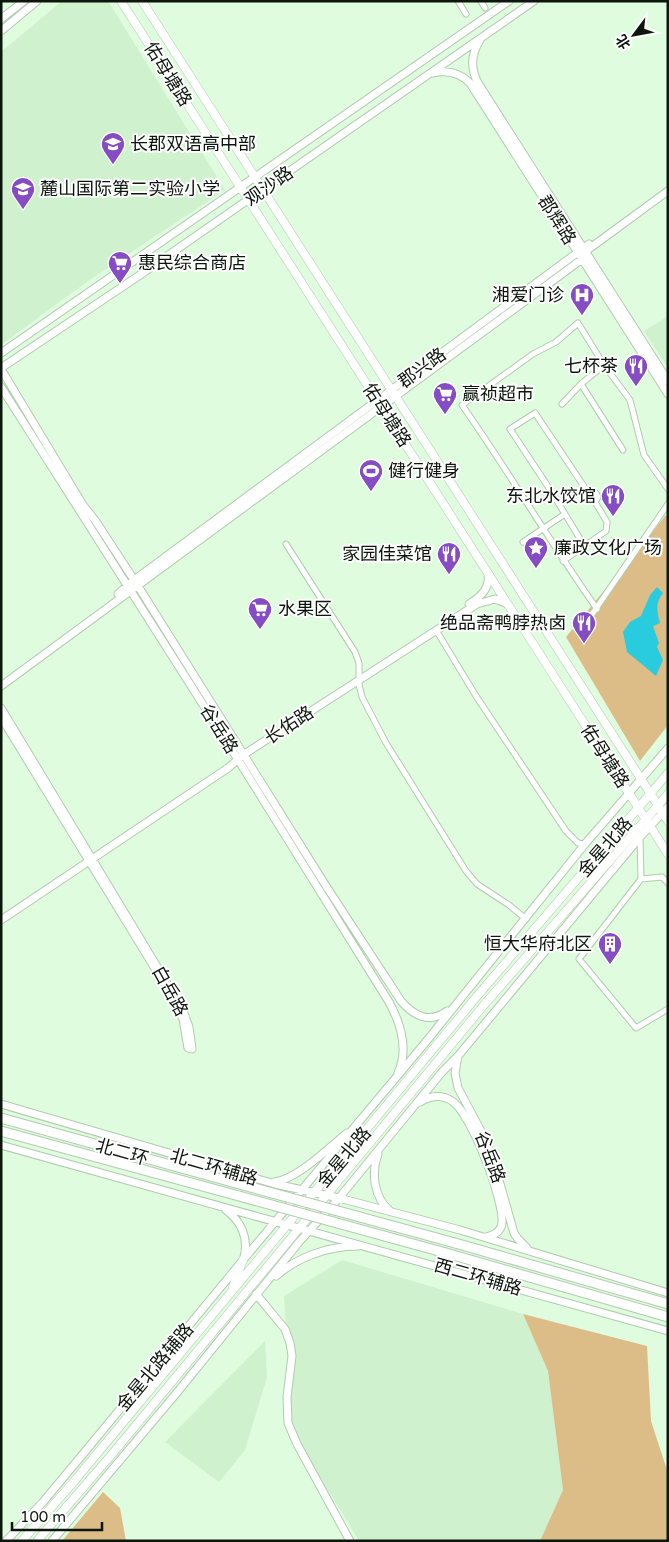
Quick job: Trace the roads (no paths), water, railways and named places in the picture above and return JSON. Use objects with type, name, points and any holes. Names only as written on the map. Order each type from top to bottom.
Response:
[{"type":"highway","name":"北二环","points":[[1,1117],[668,1304]]},
{"type":"highway","name":"北二环","points":[[1,1131],[446,1253],[668,1317]]},
{"type":"main road","points":[[1,20],[24,1]]},
{"type":"main road","points":[[1,30],[37,1]]},
{"type":"main road","name":"佑母塘路","points":[[121,1],[668,854]]},
{"type":"main road","name":"佑母塘路","points":[[142,1],[650,793],[658,805],[665,810],[668,821]]},
{"type":"main road","name":"观沙路","points":[[1,353],[509,1]]},
{"type":"main road","name":"观沙路","points":[[1,368],[264,190],[534,1]]},
{"type":"main road","name":"郡辉路","points":[[482,37],[473,56],[472,69],[476,79],[668,394]]},
{"type":"main road","name":"郡辉路","points":[[430,74],[453,73],[463,77],[470,83],[668,381]]},
{"type":"main road","name":"郡兴路","points":[[129,589],[582,252],[668,185]]},
{"type":"main road","name":"郡兴路","points":[[582,252],[668,191]]},
{"type":"main road","points":[[1,368],[83,505],[96,520],[136,583],[240,756],[401,1002],[414,1014],[428,1018],[440,1016],[454,1007]]},
{"type":"main road","name":"谷岳路","points":[[1,387],[129,589],[240,756],[397,1016],[402,1032],[403,1053],[401,1068],[394,1082]]},
{"type":"main road","name":"长佑路","points":[[1,915],[478,598],[487,586],[488,572]]},
{"type":"main road","points":[[1,680],[129,589]]},
{"type":"main road","points":[[1,686],[129,589]]},
{"type":"main road","name":"长佑路","points":[[359,678],[485,600],[499,599],[508,604]]},
{"type":"main road","name":"白岳路","points":[[1,708],[89,858],[179,1009],[186,1028],[188,1048],[192,1049],[189,1027],[182,1008],[89,858],[1,716]]},
{"type":"main road","points":[[269,1183],[283,1181],[296,1173],[332,1146],[364,1118],[585,844],[668,748]]},
{"type":"main road","name":"金星北路","points":[[22,1541],[71,1486],[478,995],[668,773]]},
{"type":"main road","name":"金星北路","points":[[37,1541],[113,1453],[484,1005],[648,823],[658,805],[668,794]]},
{"type":"main road","points":[[393,1213],[381,1200],[374,1176],[375,1163],[381,1148],[640,837],[648,823],[665,810]]},
{"type":"main road","name":"长佑路","points":[[1,920],[89,858]]},
{"type":"main road","name":"谷岳路","points":[[458,1056],[455,1073],[458,1088],[481,1131],[493,1159],[514,1233],[522,1244],[534,1252]]},
{"type":"main road","name":"谷岳路","points":[[415,1105],[432,1097],[446,1098],[453,1101],[475,1134],[495,1189],[502,1223],[497,1233],[484,1237]]},
{"type":"main road","name":"北二环辅路","points":[[1,1104],[269,1183],[313,1194]]},
{"type":"main road","name":"金星北路辅路","points":[[6,1541],[43,1502],[243,1260],[364,1118]]},
{"type":"main road","name":"北二环辅路","points":[[1,1145],[287,1224]]},
{"type":"main road","name":"金星北路辅路","points":[[52,1541],[181,1388],[309,1231],[381,1148]]},
{"type":"main road","points":[[313,1194],[339,1198],[484,1237],[668,1293]]},
{"type":"main road","points":[[224,1208],[236,1219],[243,1231],[246,1245],[232,1292]]},
{"type":"main road","name":"西二环辅路","points":[[287,1224],[668,1331]]},
{"type":"main road","points":[[350,1541],[297,1444],[288,1423],[287,1397],[292,1356],[290,1343],[285,1329],[258,1292],[287,1267],[303,1258],[342,1247],[367,1246]]},
{"type":"street","points":[[458,1],[466,14]]},
{"type":"street","points":[[481,1],[485,8]]},
{"type":"street","points":[[597,608],[563,561],[462,405],[533,354],[556,342],[578,323],[604,365],[630,400],[644,455],[668,489]]},
{"type":"street","points":[[562,404],[604,365]]},
{"type":"street","points":[[582,384],[624,450]]},
{"type":"street","points":[[563,561],[585,547],[606,531],[608,522],[595,502],[598,497],[596,493],[589,494],[535,412],[510,429],[548,485],[585,547]]},
{"type":"street","points":[[586,623],[668,504]]},
{"type":"street","points":[[523,542],[565,514]]},
{"type":"street","points":[[286,544],[355,652],[359,663],[362,697],[386,743],[466,871],[477,884],[509,905],[526,919]]},
{"type":"street","points":[[436,630],[476,696],[566,831],[578,843],[585,844]]},
{"type":"street","points":[[640,837],[640,879],[578,959],[636,1028],[668,1009]]},
{"type":"street","points":[[640,879],[662,877],[668,883]]},
{"type":"water","points":[[657,587],[663,593],[657,607],[660,623],[653,626],[659,643],[657,647],[663,660],[656,676],[627,652],[623,632],[630,622],[641,616],[650,595]]},
{"type":"place","name":"长郡双语高中部","points":[[113,165]]},
{"type":"place","name":"麓山国际第二实验小学","points":[[23,210]]},
{"type":"place","name":"惠民综合商店","points":[[120,284]]},
{"type":"place","name":"湘爱门诊","points":[[582,316]]},
{"type":"place","name":"七杯茶","points":[[636,387]]},
{"type":"place","name":"赢祯超市","points":[[445,415]]},
{"type":"place","name":"健行健身","points":[[371,492]]},
{"type":"place","name":"东北水饺馆","points":[[613,517]]},
{"type":"place","name":"廉政文化广场","points":[[536,569]]},
{"type":"place","name":"家园佳菜馆","points":[[449,575]]},
{"type":"place","name":"水果区","points":[[260,630]]},
{"type":"place","name":"绝品斋鸭脖热卤","points":[[584,644]]},
{"type":"place","name":"恒大华府北区","points":[[610,965]]}]
